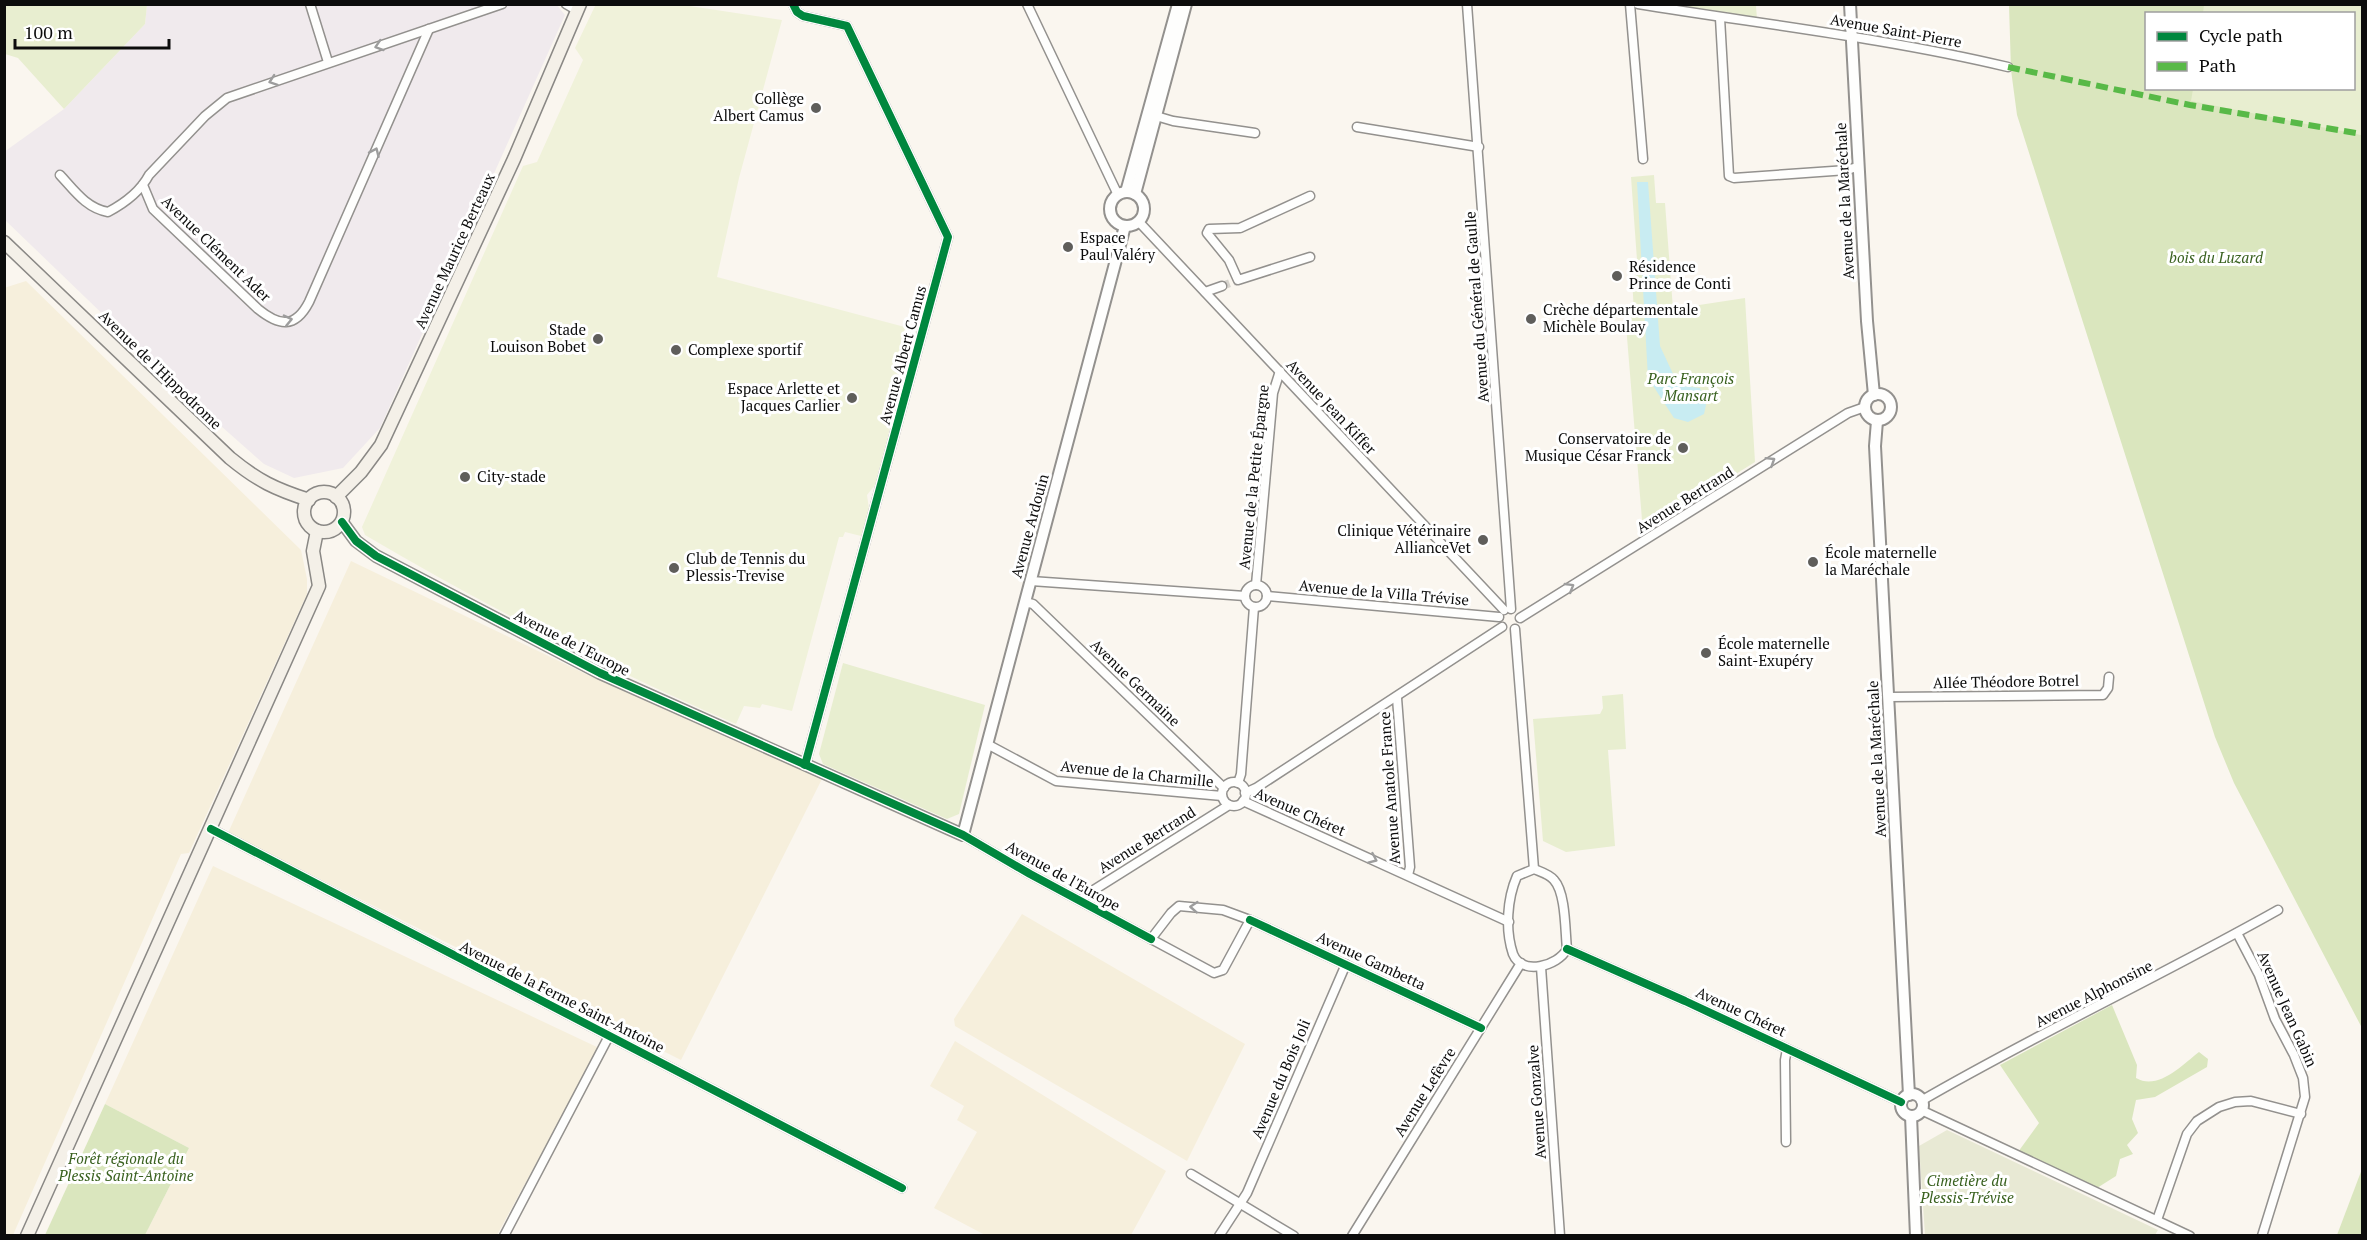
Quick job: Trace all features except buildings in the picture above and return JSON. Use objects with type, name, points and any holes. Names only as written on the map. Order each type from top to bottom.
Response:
[{"type":"main road","name":"Avenue Maurice Berteaux","points":[[336,497],[365,467],[381,445],[514,159],[579,8]]},
{"type":"main road","name":"Avenue de l'Hippodrome","points":[[4,242],[230,458],[255,478],[284,492],[309,500]]},
{"type":"main road","points":[[325,492],[336,497],[344,511],[342,522],[334,530],[317,531],[305,517],[309,500],[325,492]]},
{"type":"main road","points":[[27,1236],[319,586],[313,551],[317,531]]},
{"type":"street","points":[[310,4],[328,62]]},
{"type":"street","points":[[60,175],[95,210],[108,212],[119,206],[143,185],[149,175],[219,102],[328,62],[502,4]]},
{"type":"street","points":[[566,4],[579,8]]},
{"type":"street","name":"Avenue Albert Camus","points":[[793,4],[797,12],[803,16],[847,26],[948,237],[806,765]]},
{"type":"street","points":[[1027,4],[1126,194],[1142,202],[1144,207],[1142,218],[1139,222],[1125,226],[1116,222],[1111,213],[1112,203],[1126,194],[1156,116],[1186,4]]},
{"type":"street","points":[[1126,194],[1178,4]]},
{"type":"street","name":"Avenue du Général de Gaulle","points":[[1467,4],[1479,147],[1505,612]]},
{"type":"street","points":[[1630,4],[1643,159]]},
{"type":"street","name":"Avenue Saint-Pierre","points":[[1638,4],[1852,36],[1952,54],[2008,67]]},
{"type":"street","name":"Avenue de la Maréchale","points":[[1850,4],[1857,167],[1868,342],[1874,395]]},
{"type":"street","points":[[1720,18],[1729,177],[1824,172],[1857,167]]},
{"type":"street","name":"Avenue Clément Ader","points":[[143,185],[153,209],[271,320],[283,323],[300,317],[309,302],[429,29]]},
{"type":"street","points":[[1156,116],[1173,121],[1255,133]]},
{"type":"street","points":[[1357,127],[1479,147]]},
{"type":"street","points":[[1310,196],[1240,228],[1214,227],[1207,232],[1229,260],[1238,280],[1310,257]]},
{"type":"street","name":"Avenue Jean Kiffer","points":[[1139,222],[1505,612]]},
{"type":"street","name":"Avenue Ardouin","points":[[963,835],[1125,226]]},
{"type":"street","points":[[1204,292],[1222,286]]},
{"type":"street","name":"Avenue de la Petite Épargne","points":[[1256,585],[1273,393],[1280,371]]},
{"type":"street","points":[[1874,395],[1884,396],[1891,405],[1888,416],[1877,421],[1867,415],[1865,407],[1868,399],[1874,395]]},
{"type":"street","name":"Avenue Bertrand","points":[[1520,618],[1848,413],[1865,407]]},
{"type":"street","name":"Avenue de la Maréchale","points":[[1877,421],[1875,446],[1889,697],[1905,1099]]},
{"type":"street","name":"Avenue de l'Europe","points":[[342,522],[356,541],[376,556],[520,632],[600,673],[963,835],[1030,874],[1214,973],[1223,970],[1250,920]]},
{"type":"street","points":[[1030,580],[1245,596]]},
{"type":"street","points":[[1256,585],[1262,586],[1267,597],[1260,606],[1254,607],[1249,605],[1245,596],[1246,590],[1256,585]]},
{"type":"street","name":"Avenue de la Villa Trévise","points":[[1267,597],[1505,612]]},
{"type":"street","name":"Avenue Germaine","points":[[1025,602],[1033,604],[1223,792]]},
{"type":"street","points":[[1244,797],[1238,783],[1241,774],[1254,607]]},
{"type":"street","points":[[1238,783],[1230,783],[1223,792],[1229,805],[1237,805],[1256,788],[1397,698],[1502,627],[1505,612],[1517,612],[1520,618],[1515,628],[1502,627]]},
{"type":"street","points":[[1515,628],[1534,869]]},
{"type":"street","name":"Allée Théodore Botrel","points":[[1889,697],[2103,695],[2108,688],[2109,676]]},
{"type":"street","name":"Avenue Anatole France","points":[[1397,698],[1410,867],[1408,875]]},
{"type":"street","name":"Avenue de la Charmille","points":[[987,744],[1056,781],[1223,792]]},
{"type":"street","name":"Avenue Chéret","points":[[1244,797],[1509,922]]},
{"type":"street","name":"Avenue Bertrand","points":[[1081,900],[1229,805]]},
{"type":"street","name":"Avenue de la Ferme Saint-Antoine","points":[[210,829],[902,1188]]},
{"type":"street","points":[[1534,869],[1547,874],[1556,882],[1562,895],[1567,949],[1555,963],[1541,967],[1521,963],[1514,956],[1509,922],[1509,900],[1517,876],[1534,869]]},
{"type":"street","name":"Avenue Gambetta","points":[[1151,939],[1179,906],[1223,910],[1346,964],[1480,1028]]},
{"type":"street","name":"Avenue Alphonsine","points":[[1918,1109],[2278,910]]},
{"type":"street","name":"Avenue Jean Gabin","points":[[2237,933],[2259,975],[2275,1019],[2294,1055],[2303,1078],[2305,1097],[2262,1236]]},
{"type":"street","name":"Avenue Chéret","points":[[1567,949],[1685,1000],[1787,1049],[1905,1099]]},
{"type":"street","name":"Avenue Lefèvre","points":[[1353,1236],[1521,963]]},
{"type":"street","name":"Avenue du Bois Joli","points":[[1219,1236],[1241,1204],[1346,964]]},
{"type":"street","name":"Avenue Gonzalve","points":[[1541,967],[1560,1236]]},
{"type":"street","points":[[504,1236],[609,1036]]},
{"type":"street","points":[[1786,1142],[1785,1060],[1787,1049]]},
{"type":"street","points":[[1917,1236],[1918,1109],[1916,1096],[1905,1099],[1903,1112],[1918,1109],[2190,1236]]},
{"type":"street","points":[[2157,1220],[2187,1134],[2197,1121],[2219,1107],[2235,1102],[2252,1101],[2301,1114]]},
{"type":"street","points":[[1191,1174],[1294,1236]]},
{"type":"shaded area","points":[[556,4],[565,15],[380,428],[343,468],[294,478],[264,464],[195,403],[5,220],[4,152],[64,109],[145,24],[147,5]]},
{"type":"shaded area","points":[[26,281],[301,550],[307,579],[307,594],[189,853],[181,854],[13,1235],[5,1236],[4,288]]},
{"type":"shaded area","points":[[351,561],[590,676],[822,779],[681,1060],[228,833]]},
{"type":"shaded area","points":[[213,866],[599,1048],[497,1235],[145,1235],[189,1148],[105,1104]]},
{"type":"shaded area","points":[[1022,914],[1245,1044],[1187,1161],[955,1026],[954,1019]]},
{"type":"shaded area","points":[[955,1041],[1166,1171],[1131,1235],[985,1235],[934,1208],[977,1132],[957,1120],[964,1106],[930,1086]]},
{"type":"green space","name":"Complexe sportif","points":[[596,4],[683,5],[782,20],[739,178],[717,277],[916,330],[875,485],[867,495],[869,509],[861,536],[845,532],[843,537],[839,537],[792,711],[762,704],[760,708],[744,706],[736,724],[641,681],[501,611],[365,535],[362,527],[523,166],[537,162],[583,60],[575,48]]},
{"type":"green space","points":[[4,5],[147,5],[145,24],[64,109],[18,58],[5,54]]},
{"type":"green space","points":[[1660,5],[1756,5],[1757,20]]},
{"type":"green space","name":"bois du Luzard","points":[[2009,5],[2204,5],[2203,12],[2145,12],[2145,90],[2193,90],[2191,101],[2362,135],[2362,1028],[2234,783],[2215,737],[2017,115],[2011,70]]},
{"type":"green space","points":[[2187,5],[2362,5],[2362,135],[2190,105],[2183,90],[2355,90],[2355,12],[2186,12]]},
{"type":"green space","name":"Parc François Mansart","points":[[1654,175],[1656,203],[1665,203],[1673,309],[1745,298],[1755,462],[1643,532],[1625,313],[1634,312],[1631,261],[1637,260],[1631,177]]},
{"type":"green space","points":[[843,663],[985,705],[959,814],[947,819],[823,764],[819,754]]},
{"type":"green space","points":[[1623,694],[1626,749],[1608,750],[1615,846],[1566,852],[1543,841],[1533,719],[1600,714],[1603,708],[1602,696]]},
{"type":"green space","points":[[2112,1005],[2137,1065],[2136,1078],[2144,1081],[2161,1079],[2199,1052],[2208,1059],[2207,1067],[2155,1097],[2136,1100],[2132,1119],[2138,1133],[2127,1145],[2133,1154],[2120,1159],[2116,1176],[2097,1188],[2018,1152],[2039,1123],[2000,1065]]},
{"type":"green space","name":"Forêt régionale du Plessis Saint-Antoine","points":[[105,1104],[189,1148],[145,1235],[45,1235]]},
{"type":"green space","name":"Cimetière du Plessis-Trévise","points":[[1947,1130],[2158,1230],[2155,1235],[1925,1235],[1919,1146]]},
{"type":"green space","points":[[2362,1169],[2362,1235],[2337,1235]]},
{"type":"water","points":[[1637,182],[1648,182],[1660,346],[1674,376],[1683,386],[1700,388],[1706,405],[1704,414],[1688,422],[1674,418],[1648,378]]},
{"type":"tunnel","points":[[1222,286],[1238,280]]},
{"type":"marked path","points":[[2008,67],[2190,105],[2362,134]]},
{"type":"cycle path","points":[[793,4],[797,12],[803,16],[847,26],[948,237],[805,765]]},
{"type":"cycle path","points":[[342,522],[356,541],[376,556],[600,673],[963,835],[1151,939]]},
{"type":"cycle path","points":[[211,829],[902,1188]]},
{"type":"cycle path","points":[[1250,920],[1481,1028]]},
{"type":"cycle path","points":[[1567,949],[1685,1001],[1901,1102]]},
{"type":"place","name":"Collège Albert Camus","points":[[816,108]]},
{"type":"place","name":"Espace Paul Valéry","points":[[1068,247]]},
{"type":"place","name":"Résidence Prince de Conti","points":[[1617,276]]},
{"type":"place","name":"Crèche départementale Michèle Boulay","points":[[1531,319]]},
{"type":"place","name":"Stade Louison Bobet","points":[[598,339]]},
{"type":"place","name":"Complexe sportif","points":[[676,350]]},
{"type":"place","name":"Espace Arlette et Jacques Carlier","points":[[852,398]]},
{"type":"place","name":"Conservatoire de Musique César Franck","points":[[1683,448]]},
{"type":"place","name":"City-stade","points":[[465,477]]},
{"type":"place","name":"Clinique Vétérinaire AllianceVet","points":[[1483,540]]},
{"type":"place","name":"École maternelle la Maréchale","points":[[1813,562]]},
{"type":"place","name":"Club de Tennis du Plessis-Trevise","points":[[674,568]]},
{"type":"place","name":"École maternelle Saint-Exupéry","points":[[1706,653]]}]
